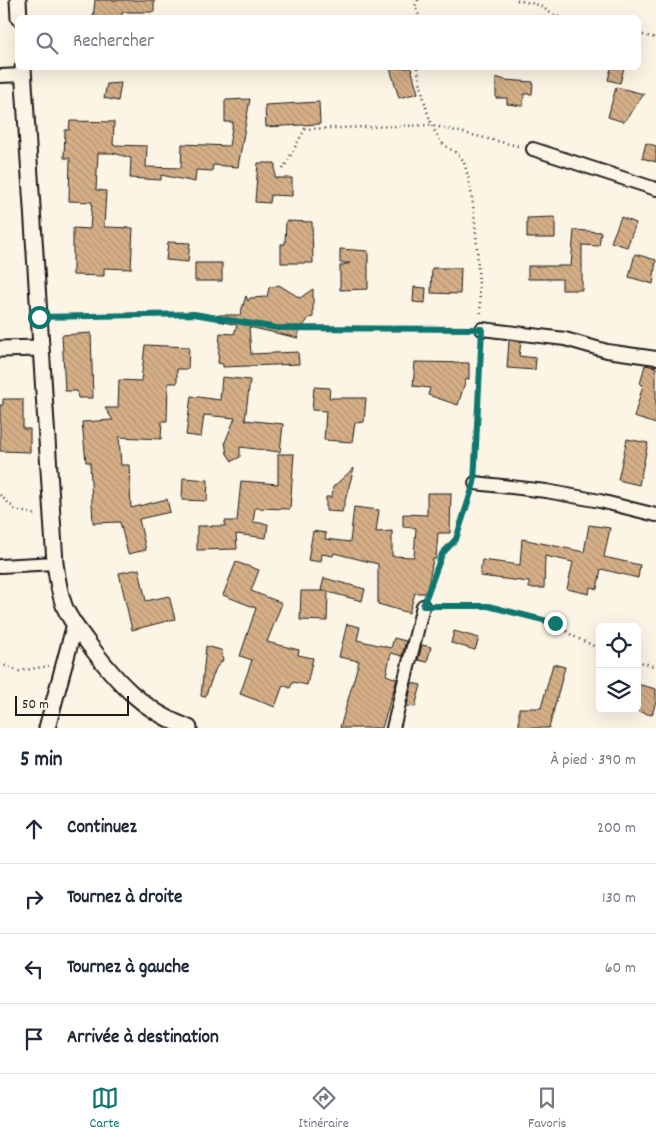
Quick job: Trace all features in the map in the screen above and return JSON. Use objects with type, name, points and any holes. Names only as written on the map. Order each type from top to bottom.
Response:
[{"type":"street","points":[[18,0],[20,15]]},
{"type":"street","points":[[0,76],[23,71],[55,563],[65,608],[113,677],[135,697],[178,724],[190,728]]},
{"type":"street","points":[[533,150],[656,189]]},
{"type":"street","points":[[482,329],[556,338],[607,351],[656,358]]},
{"type":"street","points":[[0,349],[41,348]]},
{"type":"street","points":[[474,483],[564,494],[656,515]]},
{"type":"street","points":[[0,566],[55,563]]},
{"type":"street","points":[[393,728],[423,606]]},
{"type":"street","points":[[47,728],[75,624]]},
{"type":"path","points":[[418,0],[415,6],[419,15]]},
{"type":"path","points":[[517,0],[539,5],[554,15]]},
{"type":"path","points":[[641,35],[656,38]]},
{"type":"path","points":[[417,70],[431,125],[441,143],[461,156],[464,163],[472,204],[482,329],[474,483],[456,539],[442,554],[423,606],[488,606],[555,623],[573,636],[596,647]]},
{"type":"path","points":[[283,168],[305,129],[431,125],[533,150]]},
{"type":"path","points":[[39,317],[194,314],[277,328],[482,329]]},
{"type":"path","points":[[0,495],[16,510],[52,519]]},
{"type":"path","points":[[641,662],[656,667]]},
{"type":"path","points":[[0,664],[19,671],[65,663]]},
{"type":"building","points":[[95,0],[154,0],[154,12],[122,12],[122,15],[93,15]]},
{"type":"building","points":[[391,70],[412,70],[418,93],[399,98]]},
{"type":"building","points":[[610,70],[623,70],[620,83],[608,80]]},
{"type":"building","points":[[496,77],[505,80],[533,82],[532,94],[524,94],[523,106],[507,104],[507,98],[496,98]]},
{"type":"building","points":[[121,83],[118,101],[104,98],[107,84]]},
{"type":"building","points":[[616,87],[644,94],[624,122],[608,117]]},
{"type":"building","points":[[250,99],[238,167],[213,165],[212,171],[196,170],[195,182],[161,175],[161,180],[130,178],[131,158],[113,153],[98,153],[96,190],[106,191],[104,227],[133,228],[131,269],[104,268],[104,276],[73,275],[73,228],[90,229],[92,202],[69,201],[70,158],[64,158],[65,130],[69,130],[70,121],[114,122],[113,145],[147,146],[146,167],[181,168],[182,144],[229,146],[233,122],[225,122],[225,100]]},
{"type":"building","points":[[319,102],[320,124],[266,127],[265,105]]},
{"type":"building","points":[[646,143],[656,146],[656,162],[642,158]]},
{"type":"building","points":[[258,163],[275,163],[275,178],[292,178],[292,196],[271,195],[270,203],[255,202]]},
{"type":"building","points":[[555,217],[555,238],[527,238],[527,218]]},
{"type":"building","points":[[621,217],[636,223],[627,247],[611,242]]},
{"type":"building","points":[[286,221],[312,222],[313,263],[281,263],[281,244],[285,244]]},
{"type":"building","points":[[574,230],[601,232],[599,246],[582,245],[582,290],[562,290],[562,279],[528,279],[528,266],[571,266]]},
{"type":"building","points":[[168,242],[190,243],[188,262],[166,260]]},
{"type":"building","points":[[340,249],[368,251],[368,289],[340,290],[340,266],[350,263],[340,263]]},
{"type":"building","points":[[635,254],[656,260],[653,284],[629,277]]},
{"type":"building","points":[[195,263],[222,263],[222,281],[195,281]]},
{"type":"building","points":[[432,268],[461,268],[460,294],[431,293]]},
{"type":"building","points":[[279,285],[300,298],[313,289],[313,317],[309,318],[298,333],[298,338],[249,327],[251,354],[298,352],[299,364],[223,367],[223,364],[218,363],[220,333],[234,334],[237,325],[219,321],[219,315],[240,315],[246,296],[248,301],[250,298],[267,297],[269,288]]},
{"type":"building","points":[[414,287],[426,288],[425,303],[413,302]]},
{"type":"building","points":[[91,333],[93,398],[78,398],[77,391],[65,391],[62,335]]},
{"type":"building","points":[[509,340],[521,342],[519,356],[536,358],[535,370],[507,368]]},
{"type":"building","points":[[145,345],[189,347],[188,369],[177,369],[177,383],[168,383],[167,421],[162,421],[161,439],[119,437],[121,465],[129,465],[131,508],[167,499],[170,512],[139,519],[146,550],[128,554],[120,522],[93,523],[90,462],[86,462],[82,422],[113,420],[105,408],[118,408],[119,380],[141,381]]},
{"type":"building","points":[[415,362],[469,363],[469,379],[466,379],[458,405],[428,395],[430,388],[413,386]]},
{"type":"building","points":[[645,365],[656,367],[656,424],[634,417],[643,385],[640,384]]},
{"type":"building","points":[[222,377],[250,380],[245,420],[283,424],[280,452],[240,447],[240,457],[232,461],[227,454],[225,442],[235,418],[204,415],[201,437],[186,435],[191,396],[220,400]]},
{"type":"building","points":[[314,387],[330,388],[329,398],[366,398],[364,422],[355,423],[352,442],[324,440],[326,411],[312,410]]},
{"type":"building","points":[[3,399],[23,399],[23,429],[30,429],[30,452],[0,451],[0,405],[3,405]]},
{"type":"building","points":[[627,439],[648,443],[639,485],[618,480]]},
{"type":"building","points":[[278,454],[294,454],[290,509],[255,508],[253,522],[268,524],[266,538],[236,534],[237,549],[197,550],[197,526],[225,526],[225,521],[237,521],[241,481],[278,484]]},
{"type":"building","points":[[354,468],[342,512],[326,511],[326,497],[332,497],[333,487]]},
{"type":"building","points":[[183,478],[208,480],[207,501],[182,500]]},
{"type":"building","points":[[427,493],[451,493],[450,533],[438,533],[436,559],[433,559],[427,593],[415,593],[409,613],[378,604],[378,564],[334,553],[333,556],[322,554],[321,562],[308,560],[313,531],[326,533],[325,539],[350,542],[354,507],[379,510],[376,532],[392,531],[392,556],[414,557],[416,528],[403,527],[403,514],[427,515]]},
{"type":"building","points":[[589,525],[610,528],[604,557],[640,565],[638,578],[601,569],[597,589],[590,587],[589,594],[567,589],[573,562],[545,556],[544,588],[529,588],[529,582],[480,576],[482,560],[520,565],[522,539],[584,552]]},
{"type":"building","points":[[236,562],[259,570],[251,591],[282,603],[267,642],[299,650],[298,655],[313,658],[307,685],[293,682],[290,688],[283,685],[275,707],[240,694],[252,660],[240,656],[256,608],[223,595]]},
{"type":"building","points":[[139,569],[146,601],[169,596],[175,619],[132,630],[119,573]]},
{"type":"building","points":[[324,578],[365,589],[362,601],[328,592],[327,621],[300,620],[301,591],[327,591],[321,590]]},
{"type":"building","points":[[347,624],[360,627],[357,640],[391,648],[394,638],[406,641],[402,656],[391,653],[386,675],[397,679],[382,728],[340,728],[359,661],[339,657]]},
{"type":"building","points":[[454,631],[479,638],[475,650],[451,643]]},
{"type":"building","points":[[422,645],[431,647],[427,662],[418,660]]},
{"type":"building","points":[[206,646],[221,650],[223,660],[216,668],[205,697],[201,696]]},
{"type":"building","points":[[553,664],[565,667],[549,728],[519,728],[519,708],[541,708]]},
{"type":"building","points":[[412,683],[421,685],[415,707],[407,706]]},
{"type":"building","points":[[641,685],[656,689],[656,701],[652,715],[641,712]]},
{"type":"route","points":[[39,317],[194,314],[277,328],[482,329],[474,483],[456,539],[442,554],[423,606],[488,606],[555,623]]}]
